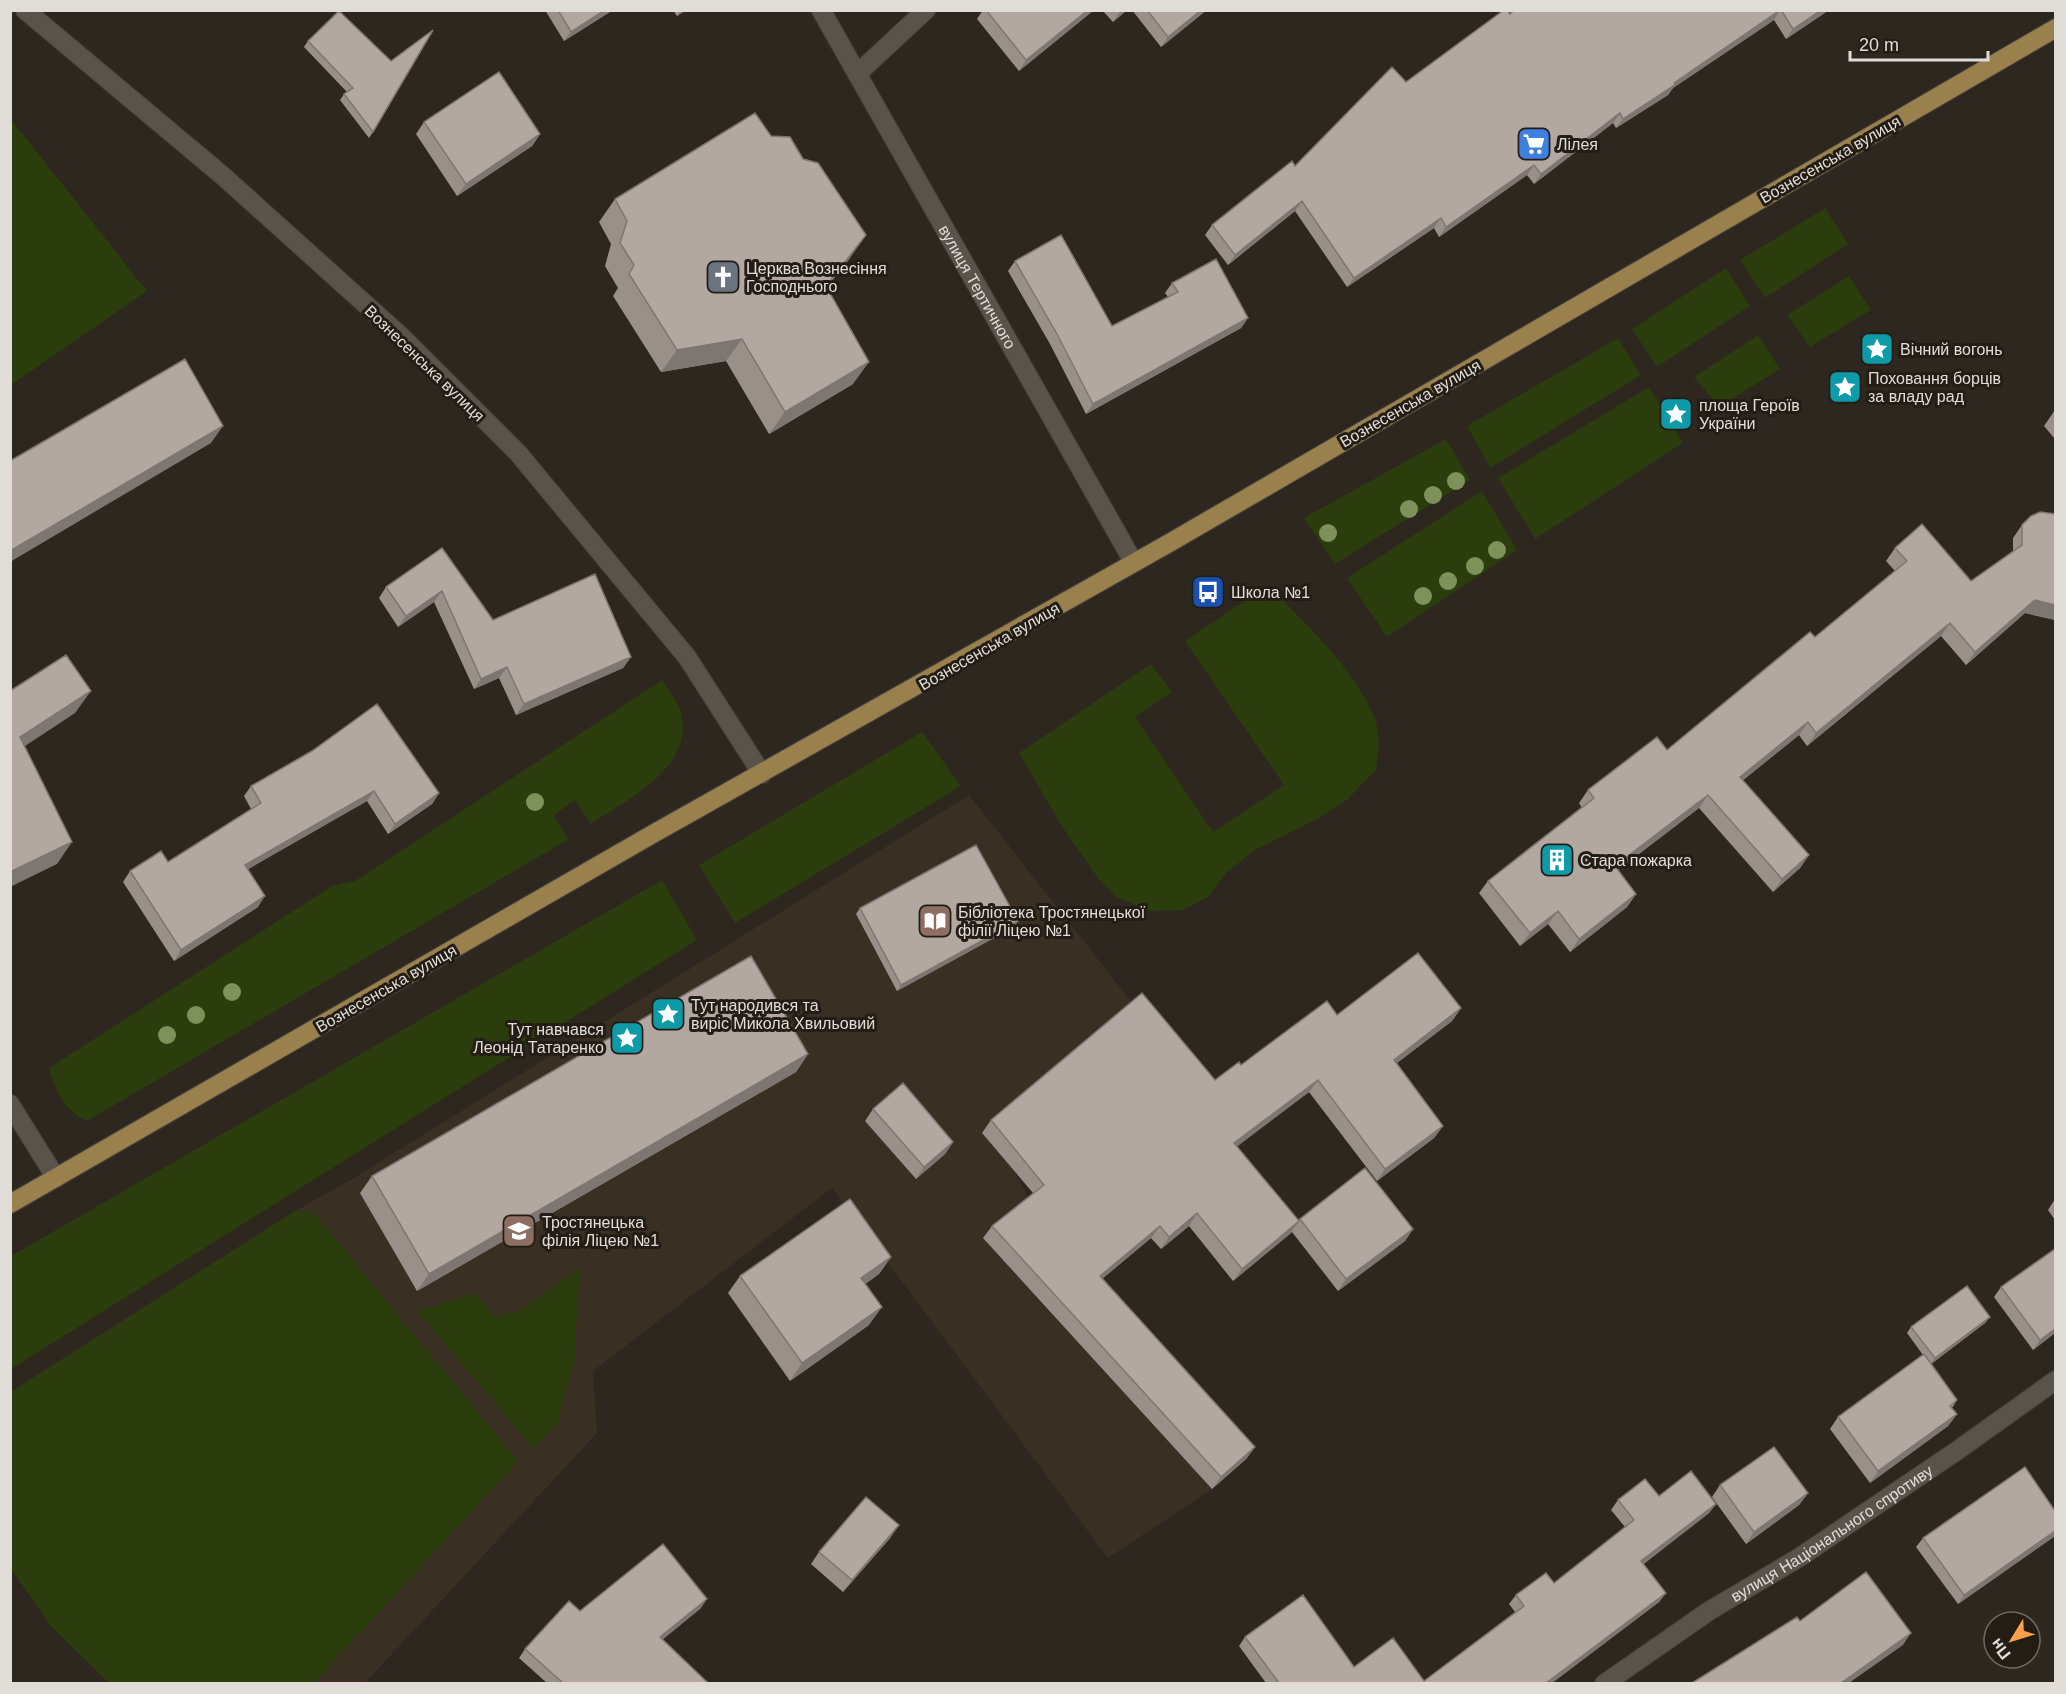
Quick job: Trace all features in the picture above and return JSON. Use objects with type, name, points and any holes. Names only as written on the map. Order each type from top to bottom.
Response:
[{"type":"main road","name":"Вознесенська вулиця","points":[[10,1204],[1134,563],[2055,28]]},
{"type":"street","name":"Вознесенська вулиця","points":[[25,10],[232,183],[403,338],[518,453],[687,657],[762,774]]},
{"type":"street","name":"вулиця Тертичного","points":[[821,10],[1134,563]]},
{"type":"street","points":[[857,74],[926,10]]},
{"type":"street","points":[[10,1104],[56,1178]]},
{"type":"street","name":"вулиця Національного спротиву","points":[[1604,1683],[1709,1611],[1800,1557],[1958,1450],[2055,1380]]},
{"type":"shaded area","name":"Тростянецька філія Ліцею №1","points":[[969,795],[1134,1005],[1013,1169],[1058,1252],[1246,1459],[1212,1489],[1108,1558],[832,1188],[593,1371],[597,1433],[365,1683],[109,1683],[52,1627],[11,1569],[10,1392],[295,1211],[352,1179]]},
{"type":"green space","points":[[10,118],[147,291],[11,385],[10,385]]},
{"type":"green space","points":[[1825,208],[1848,244],[1765,298],[1740,260]]},
{"type":"green space","points":[[1726,268],[1750,306],[1657,367],[1632,329]]},
{"type":"green space","points":[[1849,276],[1871,310],[1810,347],[1787,315]]},
{"type":"green space","points":[[1758,335],[1780,369],[1719,407],[1694,377]]},
{"type":"green space","points":[[1618,338],[1641,375],[1490,468],[1467,426]]},
{"type":"green space","points":[[1649,387],[1683,443],[1535,539],[1498,478]]},
{"type":"green space","points":[[1446,439],[1470,480],[1335,564],[1304,518]]},
{"type":"green space","points":[[1482,491],[1517,550],[1387,637],[1347,578]]},
{"type":"green space","points":[[1268,585],[1342,664],[1366,700],[1378,731],[1376,770],[1348,799],[1319,818],[1255,850],[1227,872],[1208,897],[1183,910],[1149,911],[1118,898],[1100,881],[1061,825],[1019,753],[1151,664],[1172,692],[1135,717],[1213,832],[1284,785],[1185,641]]},
{"type":"green space","points":[[662,680],[680,708],[683,732],[678,749],[669,765],[640,792],[591,824],[575,800],[553,816],[569,839],[87,1121],[73,1112],[62,1099],[49,1068],[332,886],[355,881]]},
{"type":"green space","points":[[922,732],[961,786],[735,923],[699,865]]},
{"type":"green space","points":[[662,880],[697,940],[11,1369],[11,1256]]},
{"type":"green space","points":[[295,1211],[314,1213],[518,1461],[314,1683],[109,1683],[52,1627],[11,1569],[11,1392]]},
{"type":"green space","points":[[580,1268],[574,1362],[557,1424],[534,1449],[417,1311],[475,1293],[495,1317],[519,1311]]},
{"type":"building","points":[[558,10],[605,10],[571,32]]},
{"type":"building","points":[[986,10],[1088,10],[1026,60]]},
{"type":"building","points":[[1147,10],[1201,10],[1168,37]]},
{"type":"building","points":[[1504,10],[1510,14],[1514,10],[1780,10],[1623,119],[1620,113],[1541,174],[1534,165],[1446,227],[1441,218],[1354,278],[1302,201],[1235,255],[1212,225],[1292,161],[1295,166],[1392,67],[1406,82]]},
{"type":"building","points":[[1781,10],[1821,10],[1793,29]]},
{"type":"building","points":[[339,11],[391,61],[433,30],[373,132],[344,94],[353,88],[308,41]]},
{"type":"building","points":[[499,72],[540,134],[466,184],[424,122]]},
{"type":"building","name":"Церква Вознесіння Господнього","points":[[755,113],[771,136],[790,137],[803,159],[818,163],[866,235],[826,286],[869,362],[785,412],[742,339],[677,350],[629,274],[634,265],[620,243],[627,221],[615,199]]},
{"type":"building","points":[[1061,235],[1112,326],[1178,292],[1172,283],[1216,259],[1248,318],[1093,404],[1057,334],[1015,261]]},
{"type":"building","points":[[185,359],[223,426],[10,551],[10,461]]},
{"type":"building","points":[[2040,512],[2055,514],[2055,605],[2035,600],[1975,652],[1950,623],[1816,733],[1808,722],[1740,777],[1809,855],[1782,879],[1708,795],[1615,866],[1636,894],[1579,939],[1558,911],[1530,933],[1488,881],[1594,798],[1588,790],[1657,737],[1667,750],[1810,632],[1815,637],[1907,561],[1895,548],[1922,524],[1971,581],[2022,545],[2022,525],[2031,516]]},
{"type":"building","points":[[442,548],[493,620],[595,574],[631,657],[524,704],[507,667],[481,679],[442,591],[406,616],[386,587]]},
{"type":"building","points":[[66,655],[91,691],[20,737],[72,842],[10,872],[10,691]]},
{"type":"building","points":[[377,704],[439,793],[395,824],[374,791],[245,865],[265,896],[181,950],[130,871],[161,851],[168,862],[261,803],[251,786],[312,751]]},
{"type":"building","name":"Бібліотека Тростянецької філії Ліцею №1","points":[[976,845],[1018,921],[901,985],[860,908]]},
{"type":"building","points":[[1418,953],[1461,1008],[1394,1060],[1443,1126],[1385,1169],[1318,1080],[1234,1143],[1299,1221],[1242,1269],[1197,1213],[1169,1237],[1160,1226],[1100,1276],[1255,1447],[1221,1477],[992,1226],[1044,1185],[991,1120],[1142,993],[1215,1080],[1239,1062],[1241,1065],[1327,1001],[1337,1015]]},
{"type":"building","points":[[751,956],[808,1054],[429,1274],[372,1176]]},
{"type":"building","points":[[903,1083],[953,1142],[924,1167],[873,1109]]},
{"type":"building","points":[[1365,1168],[1413,1229],[1346,1279],[1300,1219]]},
{"type":"building","points":[[850,1199],[891,1257],[861,1278],[882,1307],[802,1363],[740,1276]]},
{"type":"building","points":[[2055,1249],[2055,1329],[2040,1340],[2001,1287]]},
{"type":"building","points":[[1967,1286],[1990,1317],[1935,1358],[1911,1327]]},
{"type":"building","points":[[1924,1354],[1957,1400],[1950,1406],[1957,1414],[1878,1471],[1838,1417]]},
{"type":"building","points":[[1774,1447],[1808,1493],[1754,1532],[1720,1485]]},
{"type":"building","points":[[2025,1467],[2055,1511],[2055,1531],[1964,1595],[1923,1538]]},
{"type":"building","points":[[1691,1471],[1716,1504],[1641,1561],[1666,1593],[1546,1683],[1279,1683],[1245,1637],[1303,1595],[1354,1667],[1393,1638],[1424,1681],[1524,1606],[1516,1595],[1546,1573],[1554,1583],[1634,1520],[1618,1500],[1645,1479],[1659,1496]]},
{"type":"building","points":[[866,1497],[899,1525],[852,1580],[819,1552]]},
{"type":"building","points":[[663,1544],[707,1599],[660,1637],[708,1683],[563,1683],[525,1649],[569,1601],[580,1611]]},
{"type":"building","points":[[1866,1572],[1911,1633],[1841,1683],[1692,1683],[1797,1617],[1800,1621]]},
{"type":"place","name":"Лілея","points":[[1534,144]]},
{"type":"place","name":"Церква Вознесіння Господнього","points":[[723,277]]},
{"type":"place","name":"Вічний вогонь","points":[[1877,349]]},
{"type":"place","name":"Поховання борців за владу рад","points":[[1845,387]]},
{"type":"place","name":"площа Героїв України","points":[[1676,414]]},
{"type":"place","name":"Школа №1","points":[[1208,592]]},
{"type":"place","name":"Стара пожарка","points":[[1557,860]]},
{"type":"place","name":"Бібліотека Тростянецької філії Ліцею №1","points":[[935,921]]},
{"type":"place","name":"Тут народився та виріс Микола Хвильовий","points":[[668,1014]]},
{"type":"place","name":"Тут навчався Леонід Татаренко","points":[[627,1038]]},
{"type":"place","name":"Тростянецька філія Ліцею №1","points":[[519,1231]]}]
